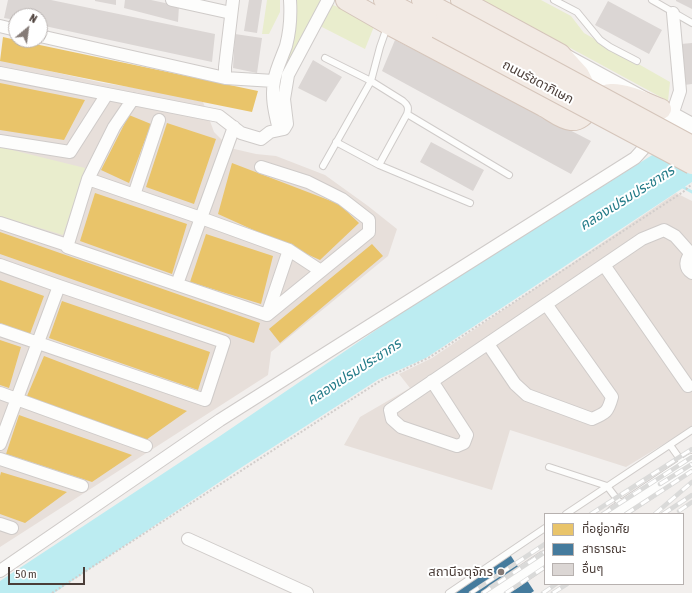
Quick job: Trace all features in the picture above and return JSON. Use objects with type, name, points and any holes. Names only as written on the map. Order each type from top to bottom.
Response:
[{"type":"main road","points":[[346,0],[562,117],[571,120],[578,119],[584,115],[596,101],[610,94],[626,97],[666,112]]},
{"type":"main road","name":"ถนนรัชดาภิเษก","points":[[384,0],[442,21],[692,146]]},
{"type":"main road","name":"ถนนรัชดาภิเษก","points":[[422,0],[442,21],[692,164]]},
{"type":"main road","points":[[462,0],[560,54],[579,75],[583,83],[586,97],[578,111],[572,114],[565,114],[544,106]]},
{"type":"street","points":[[172,0],[231,13]]},
{"type":"street","points":[[225,78],[233,0]]},
{"type":"street","points":[[279,130],[273,108],[274,81],[286,44],[291,18],[290,0]]},
{"type":"street","points":[[0,72],[219,116],[241,133],[261,139],[270,132],[284,129],[287,124],[284,100],[288,75],[328,0]]},
{"type":"street","points":[[0,571],[220,420],[636,158],[647,145],[666,112],[677,102],[680,91],[674,13]]},
{"type":"street","points":[[48,38],[225,78],[274,81]]},
{"type":"street","points":[[560,54],[689,124]]},
{"type":"street","points":[[0,141],[70,152],[107,94]]},
{"type":"street","points":[[67,245],[88,179],[114,127],[133,99]]},
{"type":"street","points":[[134,195],[159,120]]},
{"type":"street","points":[[177,284],[234,127]]},
{"type":"street","points":[[262,167],[308,182],[342,198],[369,220],[369,232],[267,315]]},
{"type":"street","points":[[88,179],[289,250],[321,271]]},
{"type":"street","points":[[0,223],[267,315]]},
{"type":"street","points":[[432,382],[467,436],[464,443],[457,446],[401,427],[392,419],[390,410],[642,239],[664,230],[675,236],[691,254],[686,260],[686,264],[689,271],[692,273]]},
{"type":"street","points":[[267,315],[289,250]]},
{"type":"street","points":[[0,265],[224,342],[206,400],[0,330]]},
{"type":"street","points":[[604,265],[688,386]]},
{"type":"street","points":[[0,444],[38,344],[58,286]]},
{"type":"street","points":[[488,344],[516,384],[527,395],[592,419],[604,414],[609,409],[612,397],[546,304]]},
{"type":"street","points":[[0,393],[146,446]]},
{"type":"street","points":[[0,459],[82,486]]},
{"type":"street","points":[[619,511],[689,464]]},
{"type":"street","points":[[0,524],[12,528]]},
{"type":"street","points":[[188,539],[307,593]]},
{"type":"street","points":[[494,593],[544,560]]},
{"type":"lane","points":[[554,0],[577,12],[600,40],[637,61]]},
{"type":"lane","points":[[652,0],[692,23]]},
{"type":"lane","points":[[324,166],[371,81],[388,24]]},
{"type":"lane","points":[[325,58],[371,81],[407,105],[407,114],[379,165]]},
{"type":"lane","points":[[407,114],[509,175]]},
{"type":"lane","points":[[336,142],[379,165],[470,202]]},
{"type":"lane","points":[[567,513],[692,430]]},
{"type":"lane","points":[[670,445],[689,464]]},
{"type":"lane","points":[[549,467],[607,486],[619,511]]},
{"type":"lane","points":[[449,593],[544,529]]},
{"type":"path","points":[[52,593],[380,381],[430,357],[683,192],[691,185]]},
{"type":"shaded area","points":[[0,60],[103,83],[164,92],[203,102],[214,132],[230,148],[256,154],[276,156],[325,175],[397,229],[388,256],[271,352],[268,375],[0,547]]},
{"type":"shaded area","points":[[676,193],[692,201],[692,427],[626,467],[510,430],[492,490],[344,445],[360,417],[410,388],[399,374],[432,358]]},
{"type":"green space","points":[[267,0],[280,0],[280,12],[269,34],[262,34]]},
{"type":"green space","points":[[295,0],[324,0],[282,85],[279,77]]},
{"type":"green space","points":[[482,0],[541,0],[571,16],[584,33],[670,82],[668,101]]},
{"type":"green space","points":[[331,4],[375,24],[365,49],[320,26]]},
{"type":"green space","points":[[0,147],[85,168],[63,235],[0,216]]},
{"type":"water","name":"คลองเปรมประชากร","points":[[692,130],[692,182],[426,358],[379,379],[242,467],[54,593],[0,593],[0,581],[220,436],[404,311]]},
{"type":"building: ที่อยู่อาศัย","points":[[3,37],[8,38],[8,48],[48,48],[48,47],[258,91],[252,112],[0,61]]},
{"type":"building: ที่อยู่อาศัย","points":[[0,83],[85,100],[64,140],[0,130]]},
{"type":"building: ที่อยู่อาศัย","points":[[129,115],[151,124],[129,183],[101,170]]},
{"type":"building: ที่อยู่อาศัย","points":[[167,123],[216,139],[194,204],[146,187]]},
{"type":"building: ที่อยู่อาศัย","points":[[232,163],[339,204],[359,223],[320,260],[218,214]]},
{"type":"building: ที่อยู่อาศัย","points":[[95,193],[187,224],[172,274],[80,241]]},
{"type":"building: ที่อยู่อาศัย","points":[[0,232],[260,323],[254,343],[0,254]]},
{"type":"building: ที่อยู่อาศัย","points":[[206,234],[273,256],[261,304],[190,282]]},
{"type":"building: ที่อยู่อาศัย","points":[[372,244],[383,256],[280,343],[269,329]]},
{"type":"building: ที่อยู่อาศัย","points":[[0,280],[44,296],[30,334],[0,323]]},
{"type":"building: ที่อยู่อาศัย","points":[[62,301],[210,352],[198,390],[49,338]]},
{"type":"building: ที่อยู่อาศัย","points":[[0,340],[21,347],[9,388],[0,385]]},
{"type":"building: ที่อยู่อาศัย","points":[[44,356],[187,411],[146,440],[27,396]]},
{"type":"building: ที่อยู่อาศัย","points":[[19,415],[132,455],[92,482],[6,454]]},
{"type":"building: ที่อยู่อาศัย","points":[[1,472],[67,492],[25,523],[0,514]]},
{"type":"building: สาธารณะ","name":"สถานีจตุจักร","points":[[509,553],[534,591],[531,593],[449,593]]},
{"type":"building: อื่นๆ","points":[[8,0],[51,0],[215,34],[212,62],[48,27],[48,8],[8,8],[8,19],[4,18]]},
{"type":"building: อื่นๆ","points":[[116,0],[116,5],[95,1]]},
{"type":"building: อื่นๆ","points":[[125,0],[151,0],[179,6],[178,22],[124,8]]},
{"type":"building: อื่นๆ","points":[[249,0],[262,0],[257,33],[244,31]]},
{"type":"building: อื่นๆ","points":[[692,0],[692,9],[676,1]]},
{"type":"building: อื่นๆ","points":[[608,1],[662,30],[649,54],[595,25]]},
{"type":"building: อื่นๆ","points":[[235,34],[262,38],[257,73],[233,68]]},
{"type":"building: อื่นๆ","points":[[395,40],[591,141],[571,174],[382,71]]},
{"type":"building: อื่นๆ","points":[[692,43],[692,84],[684,85],[681,44]]},
{"type":"building: อื่นๆ","points":[[313,60],[342,77],[326,102],[298,88]]},
{"type":"building: อื่นๆ","points":[[431,142],[484,170],[473,191],[420,162]]},
{"type":"waterway","points":[[681,186],[692,192]]},
{"type":"railway","points":[[593,513],[692,449]]},
{"type":"railway","points":[[605,513],[692,457]]},
{"type":"railway","points":[[660,484],[692,464]]},
{"type":"railway","points":[[628,513],[692,471]]},
{"type":"railway","points":[[656,513],[692,482]]},
{"type":"railway","points":[[665,513],[692,495]]},
{"type":"railway","points":[[679,511],[692,502]]},
{"type":"railway","points":[[471,593],[544,545]]},
{"type":"railway","points":[[483,593],[544,553]]},
{"type":"railway","points":[[506,593],[544,568]]},
{"type":"railway","points":[[543,593],[555,585]]},
{"type":"railway","points":[[553,593],[565,585]]},
{"type":"place","name":"สถานีจตุจักร","points":[[501,572]]}]
